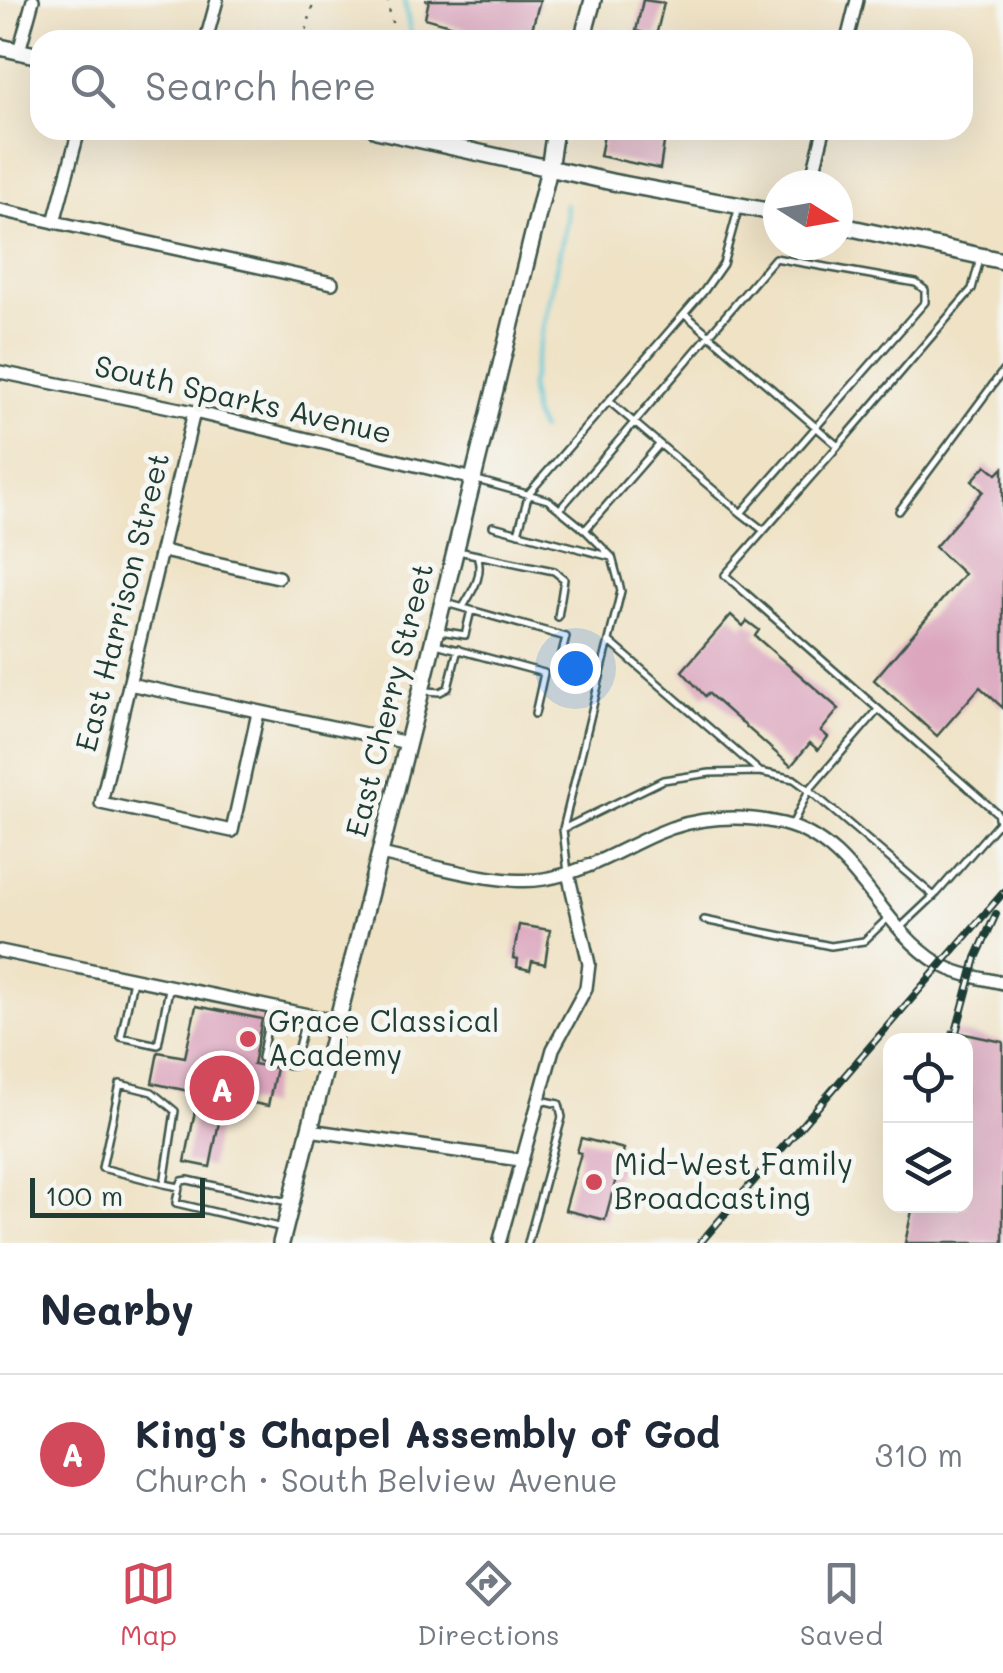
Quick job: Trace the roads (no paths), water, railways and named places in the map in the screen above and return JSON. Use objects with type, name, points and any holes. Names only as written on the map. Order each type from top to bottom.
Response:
[{"type":"street","points":[[19,51],[32,0]]},
{"type":"street","points":[[209,30],[217,0]]},
{"type":"street","points":[[585,30],[593,0]]},
{"type":"street","points":[[850,30],[857,0]]},
{"type":"street","points":[[0,47],[30,54]]},
{"type":"street","points":[[54,222],[76,140]]},
{"type":"street","points":[[450,140],[548,169],[763,210]]},
{"type":"street","name":"East Cherry Street","points":[[282,1236],[474,479],[553,140]]},
{"type":"street","name":"East Cherry Street","points":[[548,169],[561,140]]},
{"type":"street","points":[[814,170],[821,140]]},
{"type":"street","points":[[0,210],[332,282]]},
{"type":"street","points":[[853,228],[1003,261]]},
{"type":"street","name":"South Sparks Avenue","points":[[0,372],[194,412],[474,479]]},
{"type":"street","name":"East Harrison Street","points":[[194,412],[101,803],[232,831],[258,714]]},
{"type":"street","points":[[164,551],[278,577]]},
{"type":"street","points":[[128,684],[408,744]]},
{"type":"street","points":[[380,854],[509,880],[541,880],[617,854],[658,833],[705,819],[751,818],[820,839],[849,864],[888,918],[940,965],[1003,983]]},
{"type":"street","points":[[500,1240],[552,1049],[586,988],[589,964],[568,873]]},
{"type":"street","points":[[0,951],[132,984],[170,986],[336,1020]]},
{"type":"street","points":[[310,1130],[520,1160]]},
{"type":"lane","points":[[518,532],[529,493],[723,264],[740,206]]},
{"type":"lane","points":[[899,929],[934,896],[999,822],[997,813],[725,575],[972,290],[980,256]]},
{"type":"lane","points":[[560,510],[775,258],[916,283],[925,290],[926,302],[741,513]]},
{"type":"lane","points":[[684,314],[838,446]]},
{"type":"lane","points":[[899,511],[1003,372]]},
{"type":"lane","points":[[609,401],[763,530]]},
{"type":"lane","points":[[586,530],[658,445]]},
{"type":"lane","points":[[474,479],[548,500],[586,530],[612,558],[621,591],[564,829],[568,873]]},
{"type":"lane","points":[[493,526],[612,558]]},
{"type":"lane","points":[[456,551],[554,571],[564,579],[558,617]]},
{"type":"lane","points":[[434,637],[465,636],[467,609],[477,584],[478,555]]},
{"type":"lane","points":[[443,602],[566,637],[560,660]]},
{"type":"lane","points":[[434,637],[458,649],[544,673],[535,714]]},
{"type":"lane","points":[[610,642],[760,772]]},
{"type":"lane","points":[[421,691],[440,692],[448,688],[458,649]]},
{"type":"lane","points":[[790,827],[809,790],[877,710]]},
{"type":"lane","points":[[564,829],[662,780],[710,773],[760,772],[794,779],[934,896]]},
{"type":"lane","points":[[704,920],[831,946],[864,941],[888,918]]},
{"type":"lane","points":[[132,984],[120,1037],[158,1045],[170,986]]},
{"type":"lane","points":[[272,1007],[261,1058],[293,1066],[307,1014]]},
{"type":"lane","points":[[164,1184],[175,1112],[152,1092],[120,1084],[102,1168],[164,1184],[179,1187]]},
{"type":"lane","points":[[528,1243],[562,1117],[559,1104],[538,1099]]},
{"type":"lane","points":[[282,1236],[176,1203],[179,1187],[188,1180],[291,1202]]},
{"type":"waterway","points":[[404,0],[410,30]]},
{"type":"waterway","points":[[541,430],[533,415],[530,386],[567,219],[565,204]]},
{"type":"railway","points":[[700,1243],[1003,893]]},
{"type":"railway","points":[[956,1032],[976,958],[996,914]]},
{"type":"place","name":"Grace Classical Academy","points":[[248,1039]]},
{"type":"place","name":"King's Chapel Assembly of God","points":[[222,1088]]},
{"type":"place","name":"Mid-West Family Broadcasting","points":[[594,1182]]}]
